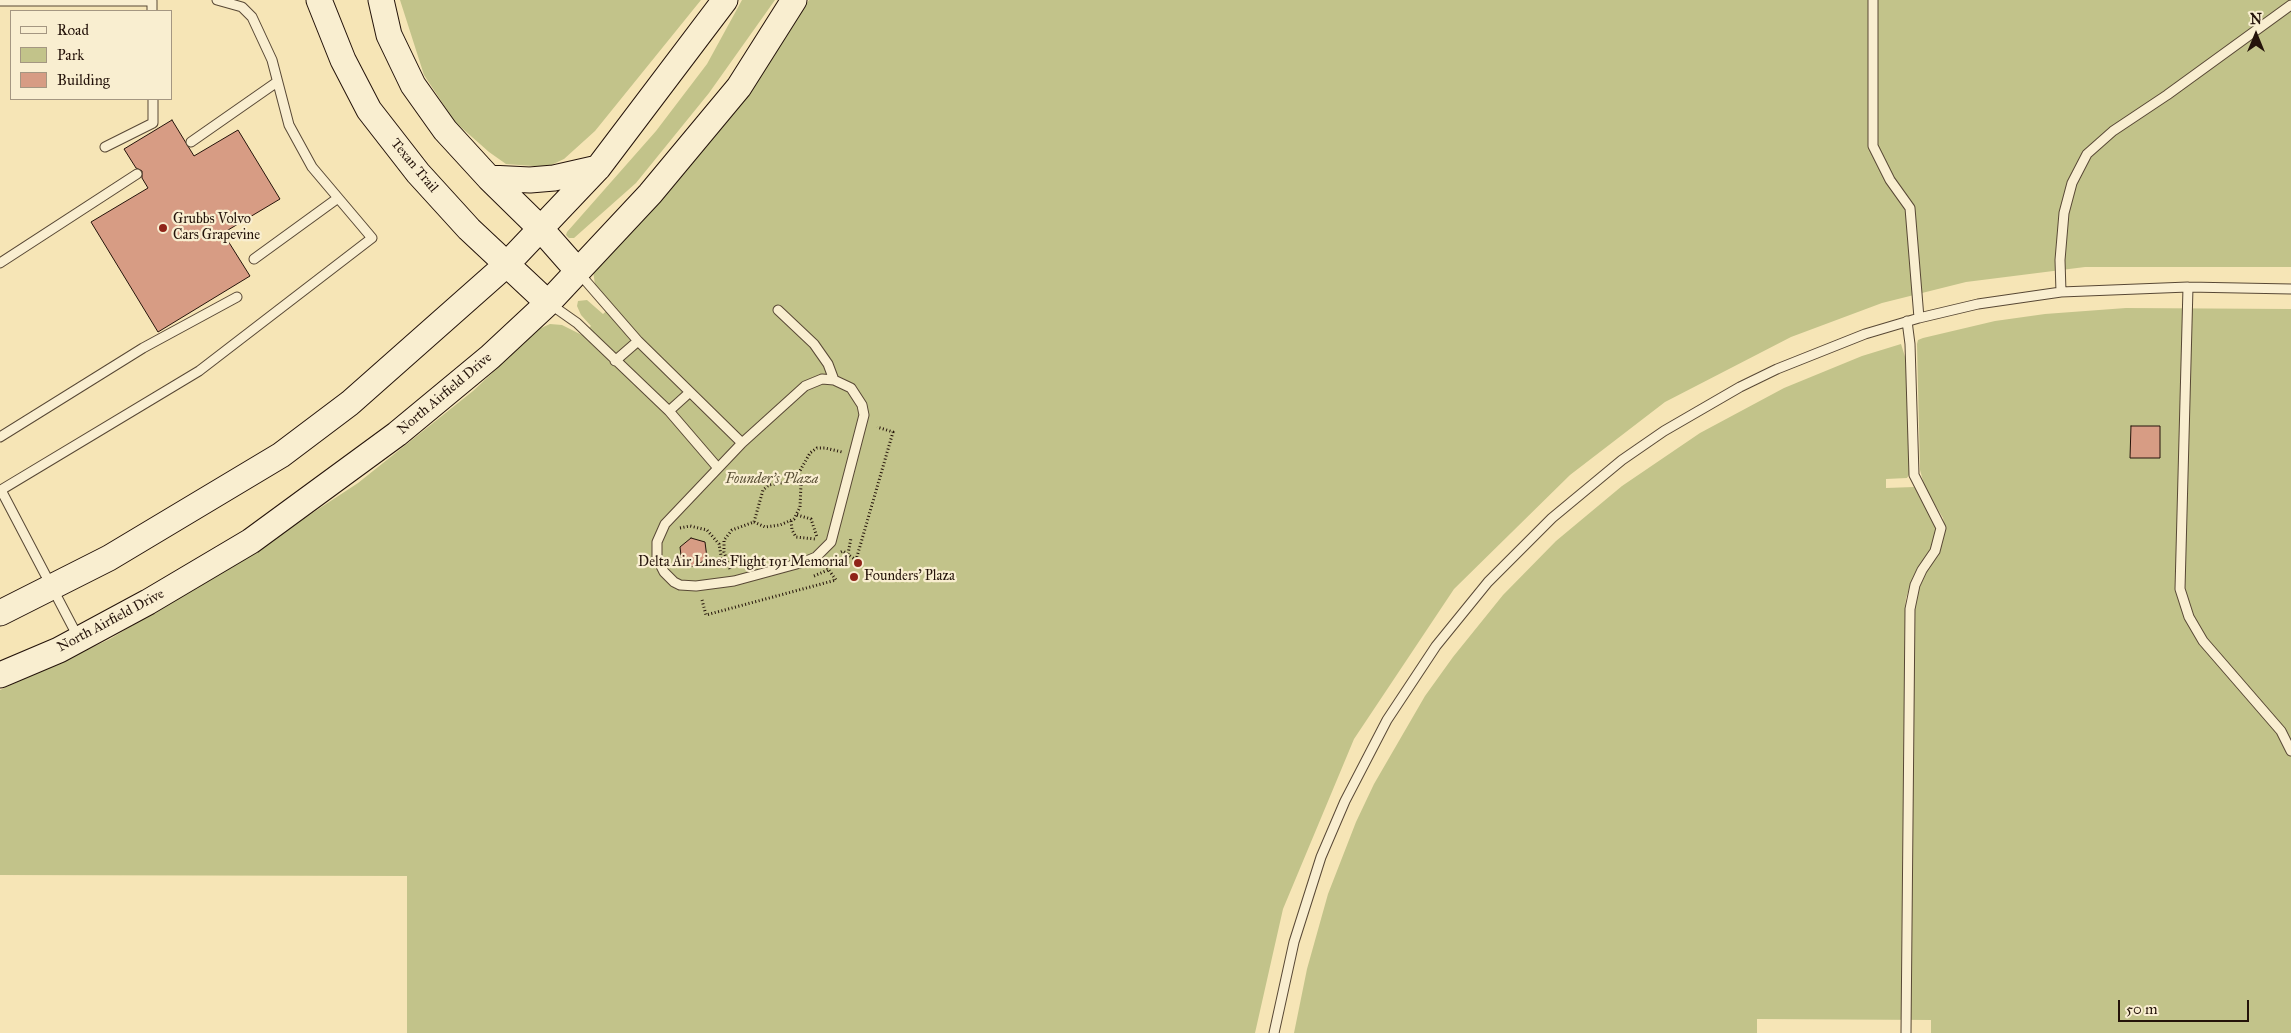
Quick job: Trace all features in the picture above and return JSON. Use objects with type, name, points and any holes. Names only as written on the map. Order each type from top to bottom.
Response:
[{"type":"main road","name":"Texan Trail","points":[[319,0],[343,60],[369,110],[418,173],[506,265],[548,303]]},
{"type":"main road","points":[[381,0],[389,35],[413,85],[445,130],[540,228],[577,270]]},
{"type":"main road","points":[[0,613],[109,558],[281,455],[350,403],[506,265],[598,168],[725,0]]},
{"type":"main road","name":"North Airfield Drive","points":[[0,675],[79,639],[148,602],[251,541],[397,434],[490,357],[548,303],[650,194],[739,86],[794,0]]},
{"type":"main road","points":[[490,178],[530,180],[598,168]]},
{"type":"lane","points":[[79,639],[1,489],[199,371],[372,238],[312,167],[289,125],[272,60],[252,16],[242,7],[217,0]]},
{"type":"lane","points":[[1874,0],[1873,146],[1890,180],[1910,208],[1919,318]]},
{"type":"lane","points":[[0,1],[152,1],[152,10]]},
{"type":"lane","points":[[2061,292],[2060,260],[2064,212],[2072,183],[2088,154],[2113,132],[2291,5]]},
{"type":"lane","points":[[191,142],[277,82]]},
{"type":"lane","points":[[105,147],[153,123],[153,100]]},
{"type":"lane","points":[[0,263],[138,174]]},
{"type":"lane","points":[[254,259],[338,198]]},
{"type":"lane","points":[[577,270],[638,342],[742,443]]},
{"type":"lane","points":[[2188,288],[2180,589],[2189,617],[2203,641],[2281,730],[2291,751]]},
{"type":"lane","points":[[1274,1033],[1287,968],[1306,899],[1345,800],[1364,762],[1411,682],[1436,646],[1488,582],[1545,524],[1584,490],[1664,431],[1740,387],[1777,369],[1865,334],[1907,321],[1978,304],[2061,292],[2188,288],[2291,289]]},
{"type":"lane","points":[[0,437],[143,348],[237,297]]},
{"type":"lane","points":[[548,303],[577,323],[669,412],[718,468]]},
{"type":"lane","points":[[778,310],[814,344],[828,364],[834,380]]},
{"type":"lane","points":[[1906,1033],[1910,610],[1915,585],[1922,570],[1935,551],[1941,528],[1914,475],[1910,344],[1907,321]]},
{"type":"lane","points":[[615,361],[638,342]]},
{"type":"lane","points":[[822,379],[834,380],[851,388],[862,405],[864,415],[831,542],[824,550],[816,557],[804,562],[711,586],[680,585],[664,572],[657,558],[657,542],[665,524],[742,443],[805,386],[822,379]]},
{"type":"lane","points":[[669,412],[690,392]]},
{"type":"path","points":[[837,556],[843,551],[856,560],[860,540],[893,432],[877,427]]},
{"type":"path","points":[[754,522],[762,490],[769,485],[786,482],[798,476],[810,453],[817,448],[854,455]]},
{"type":"path","points":[[734,581],[724,552],[724,540],[732,530],[754,522],[765,527],[791,521],[798,515],[802,490],[798,476]]},
{"type":"path","points":[[791,521],[792,530],[796,538],[816,538],[811,519],[798,515]]},
{"type":"path","points":[[674,532],[681,527],[690,526],[708,530],[718,544],[723,567]]},
{"type":"path","points":[[848,554],[851,538]]},
{"type":"path","points":[[702,600],[706,615],[836,580],[826,566],[831,561]]},
{"type":"path","points":[[814,576],[828,570]]},
{"type":"green space","points":[[400,0],[701,0],[595,131],[564,159],[549,166],[533,166],[506,164],[489,152],[455,122],[424,75]]},
{"type":"green space","points":[[742,0],[775,0],[709,93],[636,183],[574,238],[569,238],[566,235],[567,232],[656,131],[707,64]]},
{"type":"green space","name":"Founder's Plaza","points":[[809,0],[2291,0],[2291,267],[2085,267],[1966,282],[1882,303],[1791,337],[1665,402],[1570,475],[1454,589],[1354,739],[1283,909],[1255,1033],[407,1033],[407,876],[0,875],[0,690],[110,639],[253,552],[358,483],[473,391],[539,329],[550,324],[562,325],[582,335],[591,326],[581,315],[577,306],[578,301],[587,300],[603,314],[613,305],[595,285],[593,270],[739,101]]},
{"type":"green space","points":[[2126,308],[2291,309],[2291,1033],[1931,1033],[1931,1020],[1757,1019],[1757,1033],[1294,1033],[1307,969],[1328,894],[1356,822],[1374,784],[1425,696],[1453,657],[1503,595],[1556,541],[1622,486],[1700,433],[1784,388],[1862,356],[1901,344],[1906,360],[1910,473],[1907,478],[1886,479],[1886,488],[1914,487],[1937,529],[1932,546],[1913,577],[1906,598],[1905,610],[1901,1015],[1910,1016],[1914,610],[1919,585],[1942,545],[1945,529],[1943,518],[1925,488],[1920,470],[1918,340],[1995,321],[2045,314]]},
{"type":"building","name":"Grubbs Volvo Cars Grapevine","points":[[172,120],[194,156],[238,130],[280,199],[223,233],[250,276],[158,332],[91,222],[148,188],[142,178],[142,171],[136,168],[124,149]]},
{"type":"building","points":[[2131,426],[2160,426],[2160,458],[2130,458]]},
{"type":"building","points":[[691,538],[705,542],[707,558],[695,567],[682,564],[680,547]]},
{"type":"place","name":"Grubbs Volvo Cars Grapevine","points":[[163,228]]},
{"type":"place","name":"Delta Air Lines Flight 191 Memorial","points":[[858,563]]},
{"type":"place","name":"Founders' Plaza","points":[[854,577]]}]
